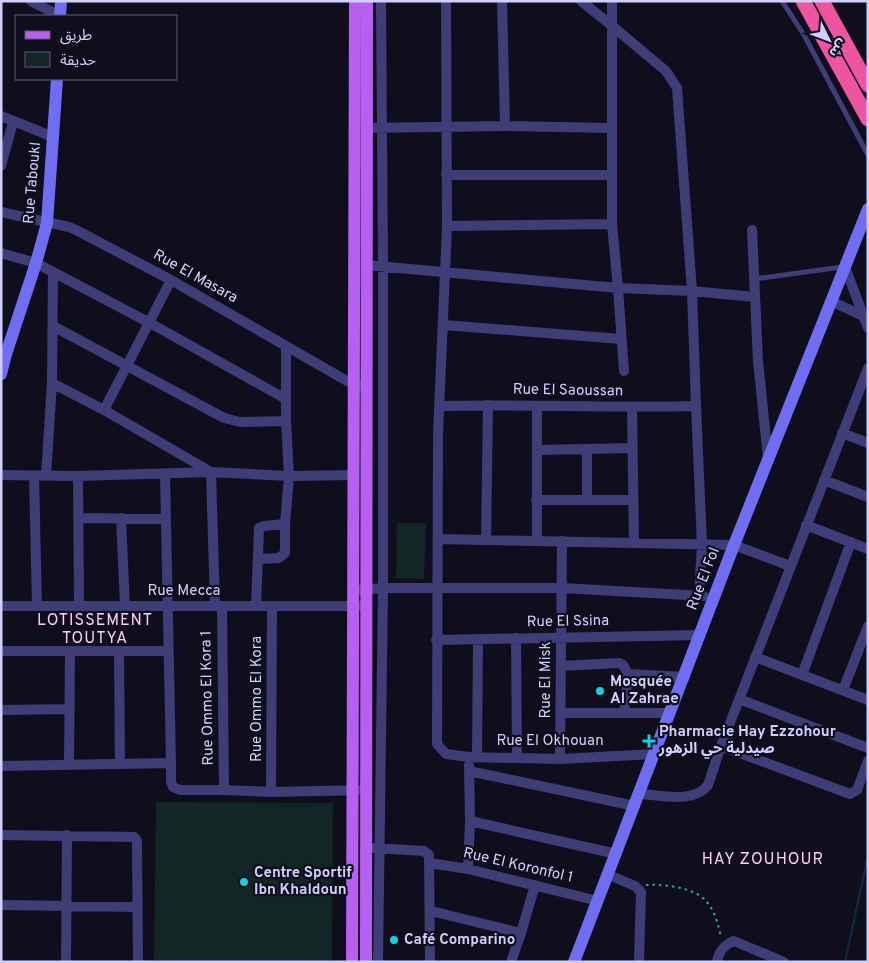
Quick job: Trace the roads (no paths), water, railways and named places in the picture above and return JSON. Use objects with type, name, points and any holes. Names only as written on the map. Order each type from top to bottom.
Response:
[{"type":"highway","points":[[803,1],[868,119]]},
{"type":"highway","points":[[822,1],[868,85]]},
{"type":"main road","points":[[355,1],[360,386],[360,606],[352,790],[366,962]]},
{"type":"main road","points":[[360,590],[354,475],[366,265],[367,1]]},
{"type":"main road","points":[[352,962],[358,848],[366,790],[367,764],[360,606]]},
{"type":"street","points":[[31,1],[58,15]]},
{"type":"street","points":[[60,15],[61,1]]},
{"type":"street","points":[[378,962],[383,588],[381,1]]},
{"type":"street","points":[[436,640],[439,539],[439,406],[447,226],[446,1]]},
{"type":"street","points":[[502,1],[505,126]]},
{"type":"street","points":[[580,1],[666,71],[677,88],[692,291],[702,544],[699,595]]},
{"type":"street","points":[[612,1],[612,224],[624,371]]},
{"type":"street","name":"Rue Taboukl","points":[[1,374],[4,354],[36,263],[47,222],[57,80]]},
{"type":"street","points":[[1,116],[53,137]]},
{"type":"street","points":[[1,166],[14,122]]},
{"type":"street","points":[[366,128],[505,126],[612,128]]},
{"type":"street","points":[[446,175],[612,175]]},
{"type":"street","name":"Rue El Fol","points":[[574,962],[609,876],[734,544],[868,209]]},
{"type":"street","name":"Rue El Masara","points":[[1,212],[76,230],[171,280],[360,386]]},
{"type":"street","points":[[447,226],[612,224]]},
{"type":"street","points":[[752,230],[758,361],[768,461]]},
{"type":"street","points":[[1,253],[36,263],[286,398]]},
{"type":"street","points":[[366,265],[618,288],[692,291],[755,297]]},
{"type":"street","points":[[845,267],[868,328]]},
{"type":"street","points":[[46,476],[52,383],[53,272]]},
{"type":"street","points":[[104,410],[171,280]]},
{"type":"street","points":[[831,301],[864,316]]},
{"type":"street","points":[[444,325],[622,339]]},
{"type":"street","points":[[53,326],[231,421],[286,421]]},
{"type":"street","points":[[258,559],[279,558],[284,555],[288,476],[286,346]]},
{"type":"street","points":[[640,794],[692,796],[699,794],[708,785],[790,566],[842,433],[865,381],[868,368]]},
{"type":"street","points":[[52,383],[104,410],[211,472]]},
{"type":"street","points":[[486,540],[488,405]]},
{"type":"street","name":"Rue El Saoussan","points":[[439,406],[696,406]]},
{"type":"street","points":[[537,406],[537,541]]},
{"type":"street","points":[[632,407],[634,542]]},
{"type":"street","points":[[842,433],[868,443]]},
{"type":"street","points":[[537,450],[633,448]]},
{"type":"street","points":[[587,449],[587,499]]},
{"type":"street","points":[[1,475],[78,476],[211,472],[288,476],[354,475]]},
{"type":"street","name":"Rue Ommo El Kora 1","points":[[211,472],[218,606],[224,790]]},
{"type":"street","points":[[165,474],[171,763],[174,787],[180,790],[271,792],[366,790]]},
{"type":"street","points":[[34,476],[37,606]]},
{"type":"street","points":[[78,476],[79,606]]},
{"type":"street","points":[[824,480],[868,497]]},
{"type":"street","points":[[536,500],[633,500]]},
{"type":"street","points":[[78,518],[166,519]]},
{"type":"street","points":[[121,518],[125,606]]},
{"type":"street","points":[[256,606],[259,531],[261,527],[285,524]]},
{"type":"street","points":[[806,525],[868,549]]},
{"type":"street","points":[[439,539],[734,544],[790,566]]},
{"type":"street","name":"Rue El Misk","points":[[560,759],[562,542]]},
{"type":"street","points":[[802,674],[851,542]]},
{"type":"street","points":[[360,590],[383,588],[562,588],[699,595],[714,599]]},
{"type":"street","name":"Rue Mecca","points":[[1,606],[360,606]]},
{"type":"street","name":"Rue Ommo El Kora","points":[[271,792],[272,606]]},
{"type":"street","points":[[843,690],[868,626]]},
{"type":"street","name":"Rue El Ssina","points":[[436,640],[700,635]]},
{"type":"street","points":[[516,638],[517,758]]},
{"type":"street","points":[[468,869],[470,821],[469,771],[473,756],[478,639]]},
{"type":"street","name":"Rue El Okhouan","points":[[436,640],[437,744],[446,754],[560,759],[655,754]]},
{"type":"street","points":[[1,651],[168,651]]},
{"type":"street","points":[[70,651],[70,765]]},
{"type":"street","points":[[118,652],[120,764]]},
{"type":"street","points":[[756,657],[868,700]]},
{"type":"street","points":[[561,666],[619,663],[623,665],[628,674],[624,713]]},
{"type":"street","points":[[628,674],[684,678]]},
{"type":"street","points":[[739,699],[868,748]]},
{"type":"street","points":[[1,710],[70,709]]},
{"type":"street","points":[[561,713],[670,713]]},
{"type":"street","points":[[722,746],[850,794],[857,790],[868,761]]},
{"type":"street","points":[[1,766],[171,763]]},
{"type":"street","points":[[367,764],[380,763]]},
{"type":"street","points":[[469,771],[635,806]]},
{"type":"street","points":[[470,821],[617,854]]},
{"type":"street","points":[[1,835],[132,836],[137,841],[138,962]]},
{"type":"street","points":[[66,962],[67,835]]},
{"type":"street","points":[[358,848],[424,851],[429,854],[430,962]]},
{"type":"street","name":"Rue El Koronfol 1","points":[[430,863],[468,869],[598,901]]},
{"type":"street","points":[[609,876],[635,886],[642,895],[639,962]]},
{"type":"street","points":[[511,962],[522,933],[536,885]]},
{"type":"street","points":[[1,905],[138,907]]},
{"type":"street","points":[[431,911],[522,933]]},
{"type":"street","points":[[717,962],[720,952],[724,947],[734,941],[784,962]]},
{"type":"lane","points":[[782,1],[809,44],[868,155]]},
{"type":"lane","points":[[754,279],[845,267]]},
{"type":"waterway","points":[[845,962],[868,856]]},
{"type":"place","name":"Mosquée Al Zahrae","points":[[600,691]]},
{"type":"place","name":"Pharmacie Hay Ezzohour صيدلية حي الزهور","points":[[649,741]]},
{"type":"place","name":"Centre Sportif Ibn Khaldoun","points":[[244,882]]},
{"type":"place","name":"Café Comparino","points":[[394,940]]},
{"type":"district","name":"LOTISSEMENT TOUTYA","points":[[95,630]]},
{"type":"district","name":"HAY ZOUHOUR","points":[[763,860]]}]
